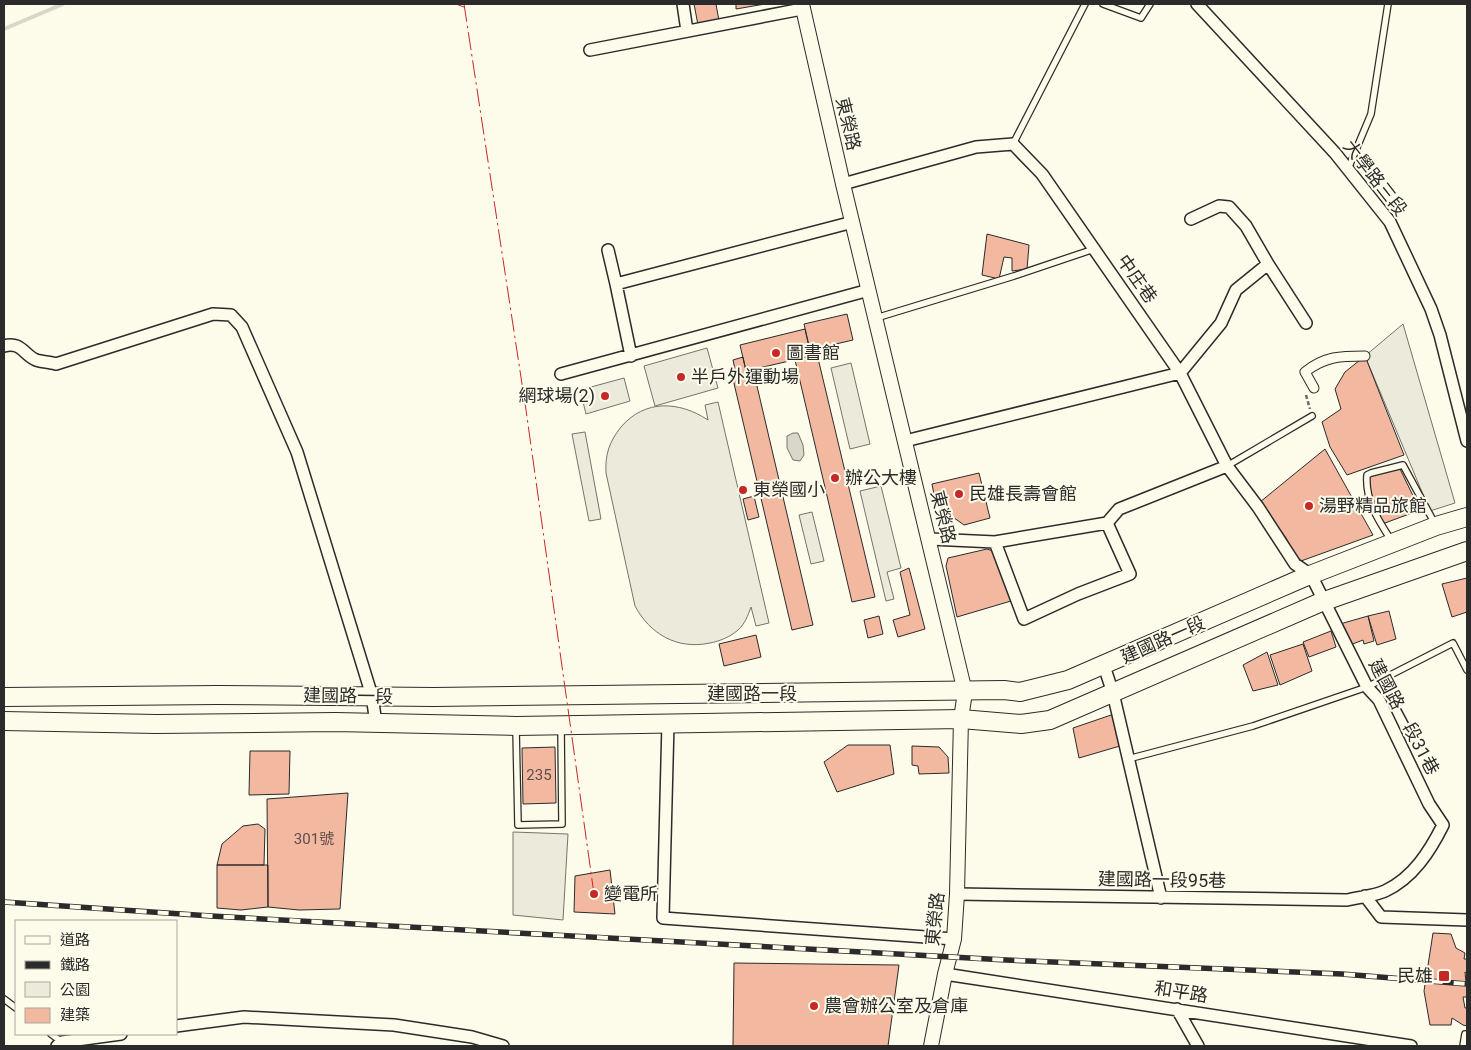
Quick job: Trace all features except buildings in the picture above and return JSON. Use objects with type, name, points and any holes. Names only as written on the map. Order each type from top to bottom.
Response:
[{"type":"main road","name":"建國路一段","points":[[4,721],[156,724],[376,722],[516,726],[668,722],[961,720],[1021,724],[1050,720],[1113,693],[1317,588],[1392,543],[1436,526],[1467,517]]},
{"type":"main road","name":"建國路一段","points":[[4,697],[33,695],[434,697],[965,692],[1004,690],[1020,692],[1068,680],[1317,588],[1467,551]]},
{"type":"street","points":[[684,4],[687,31]]},
{"type":"street","name":"大學路三段","points":[[1197,4],[1335,153],[1390,222],[1431,309],[1440,335],[1467,440]]},
{"type":"street","points":[[590,50],[802,6]]},
{"type":"street","name":"東榮路","points":[[802,6],[965,692],[961,720],[957,894],[954,939],[931,1046]]},
{"type":"street","points":[[843,184],[976,147],[1013,144]]},
{"type":"street","name":"中庄巷","points":[[1013,144],[1042,174],[1180,373],[1227,466],[1258,508],[1295,564],[1317,588]]},
{"type":"street","points":[[1190,219],[1219,206],[1229,207],[1246,226],[1306,323]]},
{"type":"street","points":[[616,284],[853,222]]},
{"type":"street","points":[[608,250],[631,356]]},
{"type":"street","points":[[905,441],[1180,373],[1221,323],[1236,290],[1268,264]]},
{"type":"street","points":[[561,374],[869,290]]},
{"type":"street","points":[[4,346],[9,345],[22,348],[34,359],[56,364],[214,314],[231,315],[242,327],[297,452],[372,696],[376,722]]},
{"type":"street","points":[[1314,388],[1305,372],[1316,363],[1339,356],[1365,356]]},
{"type":"street","points":[[930,539],[995,542],[1107,523],[1119,509],[1227,466]]},
{"type":"street","points":[[995,542],[1024,619],[1078,594],[1130,574],[1107,523]]},
{"type":"street","name":"建國路一段31巷","points":[[1317,588],[1367,687],[1379,700],[1429,804],[1443,825],[1431,849],[1412,872],[1385,891],[1365,896]]},
{"type":"street","points":[[1104,666],[1113,693],[1161,898]]},
{"type":"street","points":[[668,722],[662,918],[954,939]]},
{"type":"street","name":"建國路一段95巷","points":[[957,894],[1347,900],[1365,896]]},
{"type":"street","points":[[1365,896],[1381,917],[1467,920]]},
{"type":"street","name":"和平路","points":[[945,974],[1411,1046]]},
{"type":"street","points":[[1177,1009],[1198,1046]]},
{"type":"street","points":[[178,1026],[244,1017],[394,1025],[471,1042],[503,1046]]},
{"type":"street","points":[[60,1044],[115,1035]]},
{"type":"lane","points":[[1013,144],[1085,4]]},
{"type":"lane","points":[[1103,4],[1141,18],[1150,4]]},
{"type":"lane","points":[[1348,170],[1371,114],[1388,4]]},
{"type":"lane","points":[[876,318],[1014,276],[1094,248]]},
{"type":"lane","points":[[1227,466],[1312,416]]},
{"type":"lane","points":[[1392,543],[1377,520],[1370,500],[1367,475],[1403,465],[1436,526]]},
{"type":"lane","points":[[1128,759],[1253,726],[1367,687],[1453,643],[1467,670]]},
{"type":"lane","points":[[516,726],[518,825],[562,824],[561,725]]},
{"type":"lane","points":[[4,999],[15,1007]]},
{"type":"lane","points":[[1463,1046],[1465,1034],[1467,1034]]},
{"type":"green space","name":"半戶外運動場","points":[[707,348],[718,388],[655,406],[644,366]]},
{"type":"green space","name":"網球場(2)","points":[[624,378],[630,401],[586,414],[580,390]]},
{"type":"green space","points":[[718,402],[769,623],[756,626],[751,607],[743,625],[728,637],[698,645],[686,644],[666,638],[657,632],[648,625],[635,606],[606,473],[606,460],[611,443],[621,427],[641,411],[651,407],[674,406],[686,409],[708,420],[705,405]]},
{"type":"green space","points":[[585,432],[601,519],[589,521],[572,434]]},
{"type":"green space","points":[[812,512],[824,561],[811,564],[799,515]]},
{"type":"shaded area","points":[[1403,324],[1455,503],[1430,511],[1365,356]]},
{"type":"shaded area","points":[[851,363],[870,444],[850,449],[831,368]]},
{"type":"shaded area","points":[[798,433],[803,445],[804,455],[800,461],[793,460],[787,448],[787,436]]},
{"type":"shaded area","points":[[881,486],[901,568],[887,572],[894,599],[886,601],[860,491]]},
{"type":"shaded area","points":[[513,832],[568,834],[563,920],[513,915]]},
{"type":"waterway","points":[[4,29],[63,4]]},
{"type":"railway","points":[[4,902],[211,916],[1006,960],[1342,974],[1467,984]]},
{"type":"power","points":[[456,4],[464,7]]},
{"type":"power","points":[[464,4],[526,410],[594,894]]},
{"type":"place","name":"圖書館","points":[[776,353]]},
{"type":"place","name":"半戶外運動場","points":[[681,377]]},
{"type":"place","name":"網球場(2)","points":[[605,396]]},
{"type":"place","name":"辦公大樓","points":[[835,478]]},
{"type":"place","name":"東榮國小","points":[[743,490]]},
{"type":"place","name":"民雄長壽會館","points":[[959,494]]},
{"type":"place","name":"湯野精品旅館","points":[[1309,506]]},
{"type":"place","name":"變電所","points":[[594,894]]},
{"type":"place","name":"民雄","points":[[1444,976]]},
{"type":"place","name":"農會辦公室及倉庫","points":[[814,1006]]}]
